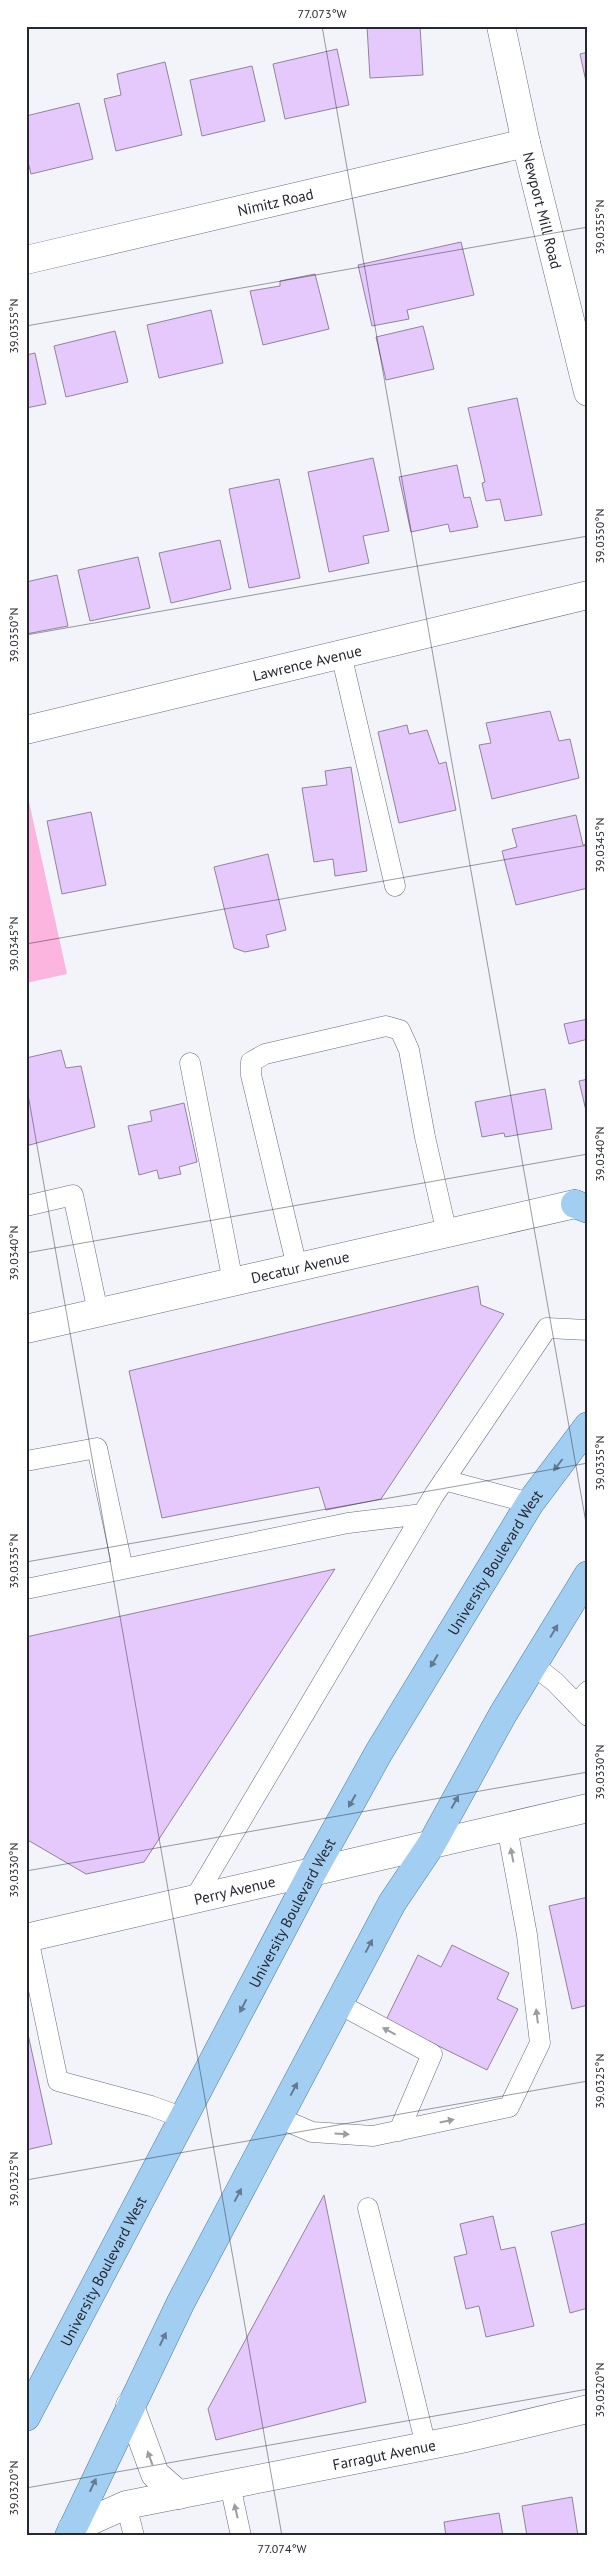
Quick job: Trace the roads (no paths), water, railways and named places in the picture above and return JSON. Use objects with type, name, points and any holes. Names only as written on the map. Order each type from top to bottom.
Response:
[{"type":"main road","name":"University Boulevard West","points":[[26,2417],[313,1871],[379,1752],[530,1503],[588,1426]]},
{"type":"main road","points":[[70,2532],[181,2302],[392,1902],[431,1845],[503,1714],[588,1575]]},
{"type":"street","name":"Newport Mill Road","points":[[501,26],[526,143],[588,392]]},
{"type":"street","name":"Nimitz Road","points":[[26,260],[526,143]]},
{"type":"street","name":"Lawrence Avenue","points":[[26,730],[588,595]]},
{"type":"street","name":"Decatur Avenue","points":[[26,1329],[584,1204]]},
{"type":"street","name":"Perry Avenue","points":[[27,1938],[588,1808]]},
{"type":"street","points":[[130,2406],[156,2474],[179,2495]]},
{"type":"street","name":"Farragut Avenue","points":[[70,2532],[126,2506],[426,2446],[588,2410]]},
{"type":"lane","points":[[341,654],[395,886]]},
{"type":"lane","points":[[297,1267],[251,1075],[251,1062],[265,1054],[386,1026],[400,1030],[409,1050],[446,1234]]},
{"type":"lane","points":[[190,1063],[233,1282]]},
{"type":"lane","points":[[26,1206],[73,1194],[98,1312]]},
{"type":"lane","points":[[195,1898],[423,1514],[547,1328],[588,1330]]},
{"type":"lane","points":[[26,1461],[97,1448],[124,1569]]},
{"type":"lane","points":[[444,1480],[530,1503]]},
{"type":"lane","points":[[26,1589],[348,1523],[423,1514]]},
{"type":"lane","points":[[533,1665],[584,1704]]},
{"type":"lane","points":[[279,2118],[312,2132],[373,2136],[510,2107],[540,2042],[527,1935],[507,1827]]},
{"type":"lane","points":[[27,1938],[58,2081],[151,2106],[184,2118]]},
{"type":"lane","points":[[338,2004],[432,2054],[400,2131]]},
{"type":"lane","points":[[368,2208],[426,2446]]},
{"type":"lane","points":[[230,2485],[241,2536]]},
{"type":"lane","points":[[126,2506],[134,2536]]}]
